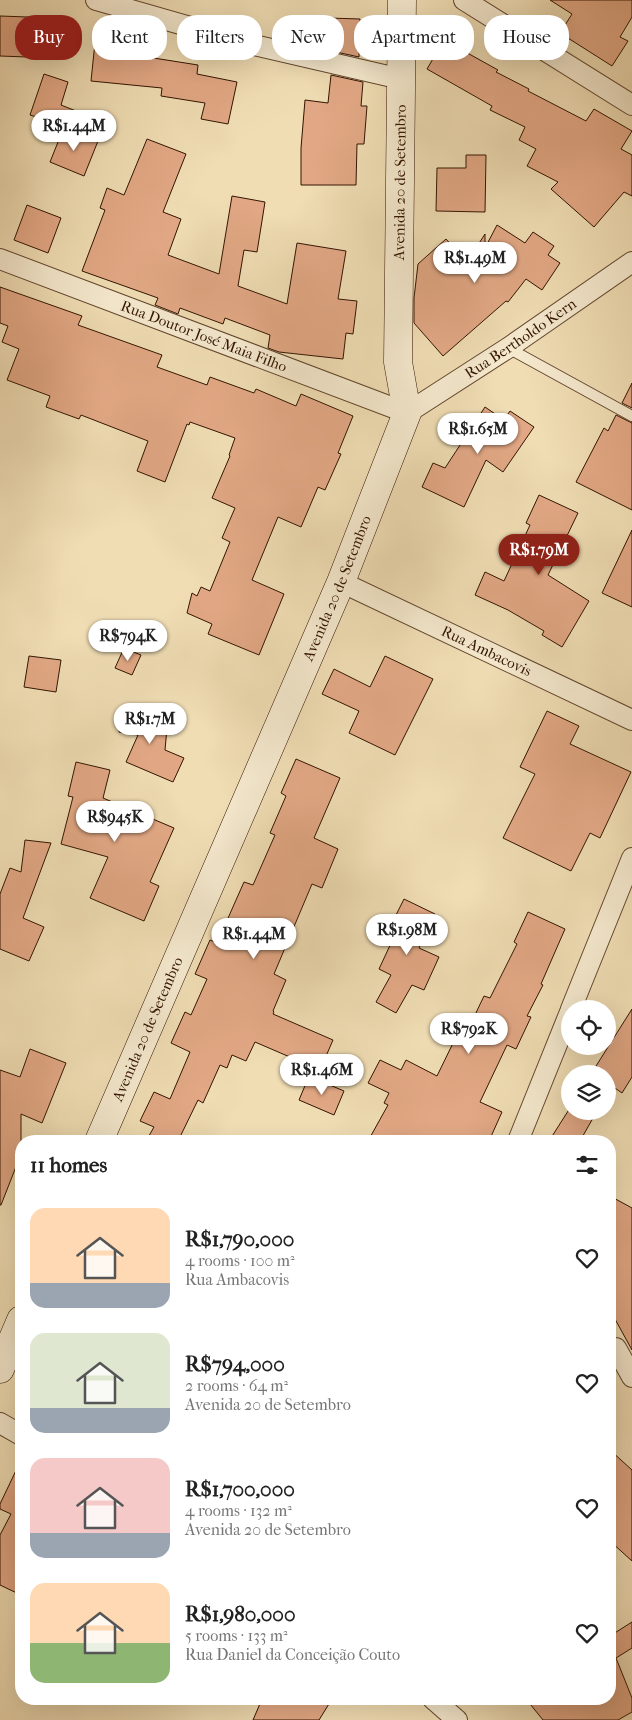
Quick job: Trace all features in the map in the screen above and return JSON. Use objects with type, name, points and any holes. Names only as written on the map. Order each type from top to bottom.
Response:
[{"type":"street","points":[[96,0],[250,44],[401,79]]},
{"type":"street","name":"Avenida 20 de Setembro","points":[[102,1135],[341,582],[407,413],[398,362],[402,0]]},
{"type":"street","points":[[464,0],[632,105]]},
{"type":"street","name":"Rua Doutor José Maia Filho","points":[[0,259],[407,413]]},
{"type":"street","name":"Rua Bertholdo Kern","points":[[407,413],[508,348],[632,262]]},
{"type":"street","name":"Rua Ambacovis","points":[[341,582],[632,720]]},
{"type":"street","points":[[575,1000],[632,858]]},
{"type":"street","points":[[520,1135],[561,1035]]},
{"type":"street","points":[[0,1369],[15,1334]]},
{"type":"street","points":[[616,1348],[632,1377]]},
{"type":"street","points":[[0,1423],[15,1432]]},
{"type":"street","points":[[440,1705],[457,1720]]},
{"type":"lane","points":[[508,348],[632,416]]},
{"type":"building","points":[[550,0],[632,0],[632,17],[620,37],[628,41],[612,66],[569,39],[569,19],[572,14]]},
{"type":"building","points":[[0,16],[15,17],[15,57],[0,56]]},
{"type":"building","points":[[344,18],[354,19],[354,56],[344,54]]},
{"type":"building","points":[[474,57],[498,70],[496,72],[529,89],[528,91],[586,121],[594,109],[632,131],[621,149],[632,155],[632,196],[624,192],[594,227],[551,189],[558,182],[527,166],[536,149],[519,140],[525,127],[490,110],[492,106],[427,69],[432,60],[474,60]]},
{"type":"building","points":[[93,60],[166,60],[198,65],[197,74],[237,82],[228,124],[201,119],[205,103],[161,96],[162,88],[91,81]]},
{"type":"building","points":[[44,74],[68,82],[61,105],[76,111],[71,128],[30,115]]},
{"type":"building","points":[[331,75],[363,82],[361,106],[367,106],[364,144],[357,144],[356,185],[301,185],[301,148],[305,100],[328,103]]},
{"type":"building","points":[[64,127],[98,141],[84,176],[50,162]]},
{"type":"building","points":[[147,139],[186,154],[163,212],[181,219],[168,255],[219,274],[232,196],[265,202],[257,252],[244,250],[238,286],[287,304],[297,243],[346,251],[338,299],[357,301],[353,334],[346,333],[343,359],[279,352],[268,348],[270,335],[225,318],[223,324],[180,308],[178,314],[155,305],[158,298],[82,271],[105,210],[100,208],[107,188],[124,195]]},
{"type":"building","points":[[466,155],[486,155],[485,212],[436,211],[437,168],[466,168]]},
{"type":"building","points":[[27,205],[61,218],[48,253],[14,240]]},
{"type":"building","points":[[497,225],[525,243],[533,232],[554,246],[548,255],[560,263],[542,290],[526,279],[508,302],[506,301],[443,356],[414,323],[414,298],[418,264],[446,239],[467,262],[485,234],[485,248]]},
{"type":"building","points":[[0,287],[82,316],[78,325],[162,355],[157,367],[207,385],[210,377],[254,393],[256,389],[296,406],[301,394],[353,416],[338,453],[341,454],[325,490],[318,487],[301,527],[278,517],[252,580],[284,594],[259,655],[208,634],[212,624],[187,613],[192,593],[197,596],[201,587],[210,591],[230,542],[222,538],[235,508],[212,498],[230,456],[235,438],[190,422],[189,425],[187,424],[165,482],[137,471],[148,441],[81,415],[79,419],[46,407],[50,396],[7,380],[19,349],[2,342],[8,326],[0,323]]},
{"type":"building","points":[[632,383],[632,408],[622,403]]},
{"type":"building","points":[[485,407],[504,420],[510,411],[534,427],[503,472],[486,460],[464,507],[422,487],[433,463],[445,468]]},
{"type":"building","points":[[616,415],[632,423],[632,510],[576,482],[604,428],[608,431]]},
{"type":"building","points":[[539,495],[578,513],[548,575],[589,601],[562,647],[542,635],[544,631],[508,610],[475,595],[485,572],[504,581],[530,525],[526,523]]},
{"type":"building","points":[[632,530],[632,607],[602,593]]},
{"type":"building","points":[[124,648],[141,655],[132,675],[115,668]]},
{"type":"building","points":[[29,656],[61,660],[56,692],[24,687]]},
{"type":"building","points":[[385,656],[433,679],[395,755],[349,733],[359,711],[322,694],[334,669],[370,687]]},
{"type":"building","points":[[122,711],[168,717],[165,750],[184,758],[173,782],[126,762],[138,735],[119,732]]},
{"type":"building","points":[[547,711],[579,726],[570,744],[631,772],[600,838],[590,833],[571,871],[503,838],[535,774],[520,767]]},
{"type":"building","points":[[296,759],[340,778],[314,838],[338,849],[322,888],[312,884],[274,974],[286,980],[273,1011],[273,1014],[333,1040],[320,1070],[255,1042],[246,1061],[232,1055],[227,1068],[220,1065],[203,1103],[198,1100],[181,1135],[149,1135],[154,1127],[140,1121],[154,1092],[170,1099],[190,1052],[171,1043],[185,1012],[191,1015],[207,979],[195,974],[210,940],[217,943],[244,882],[253,885],[275,835],[270,833],[286,796],[281,793]]},
{"type":"building","points":[[76,762],[110,770],[103,798],[174,828],[150,882],[159,886],[144,921],[90,898],[108,857],[61,844],[73,797],[68,796]]},
{"type":"building","points":[[25,840],[51,843],[23,918],[44,927],[29,961],[0,949],[0,894],[10,868],[21,872]]},
{"type":"building","points":[[404,899],[435,914],[419,948],[439,957],[424,990],[412,985],[396,1013],[376,1002],[391,975],[379,969],[399,926],[392,923]]},
{"type":"building","points":[[528,912],[565,929],[541,984],[543,985],[527,1016],[531,1017],[516,1049],[507,1045],[480,1102],[502,1112],[492,1135],[371,1135],[388,1105],[384,1103],[389,1093],[368,1083],[380,1060],[401,1070],[406,1060],[437,1076],[455,1039],[462,1042],[484,996],[490,998],[517,944],[514,942]]},
{"type":"building","points":[[632,1009],[632,1077],[622,1093],[616,1089],[616,1065],[597,1065],[603,1055],[616,1055],[616,1034]]},
{"type":"building","points":[[30,1049],[66,1063],[42,1123],[21,1114],[21,1135],[15,1135],[15,1169],[0,1205],[0,1070],[20,1077]]},
{"type":"building","points":[[309,1076],[344,1091],[334,1115],[299,1100]]},
{"type":"building","points":[[562,1120],[592,1120],[583,1135],[553,1135]]},
{"type":"building","points":[[616,1199],[632,1208],[632,1350],[616,1321]]},
{"type":"building","points":[[616,1455],[632,1470],[632,1561],[616,1546]]},
{"type":"building","points":[[15,1473],[15,1592],[0,1585],[0,1535],[11,1514],[0,1509],[0,1504]]},
{"type":"building","points":[[632,1622],[632,1648],[616,1658],[616,1632]]},
{"type":"building","points":[[616,1658],[632,1698],[632,1712],[618,1720],[543,1720],[531,1705],[616,1705]]},
{"type":"building","points":[[259,1705],[328,1705],[319,1720],[253,1720]]}]
